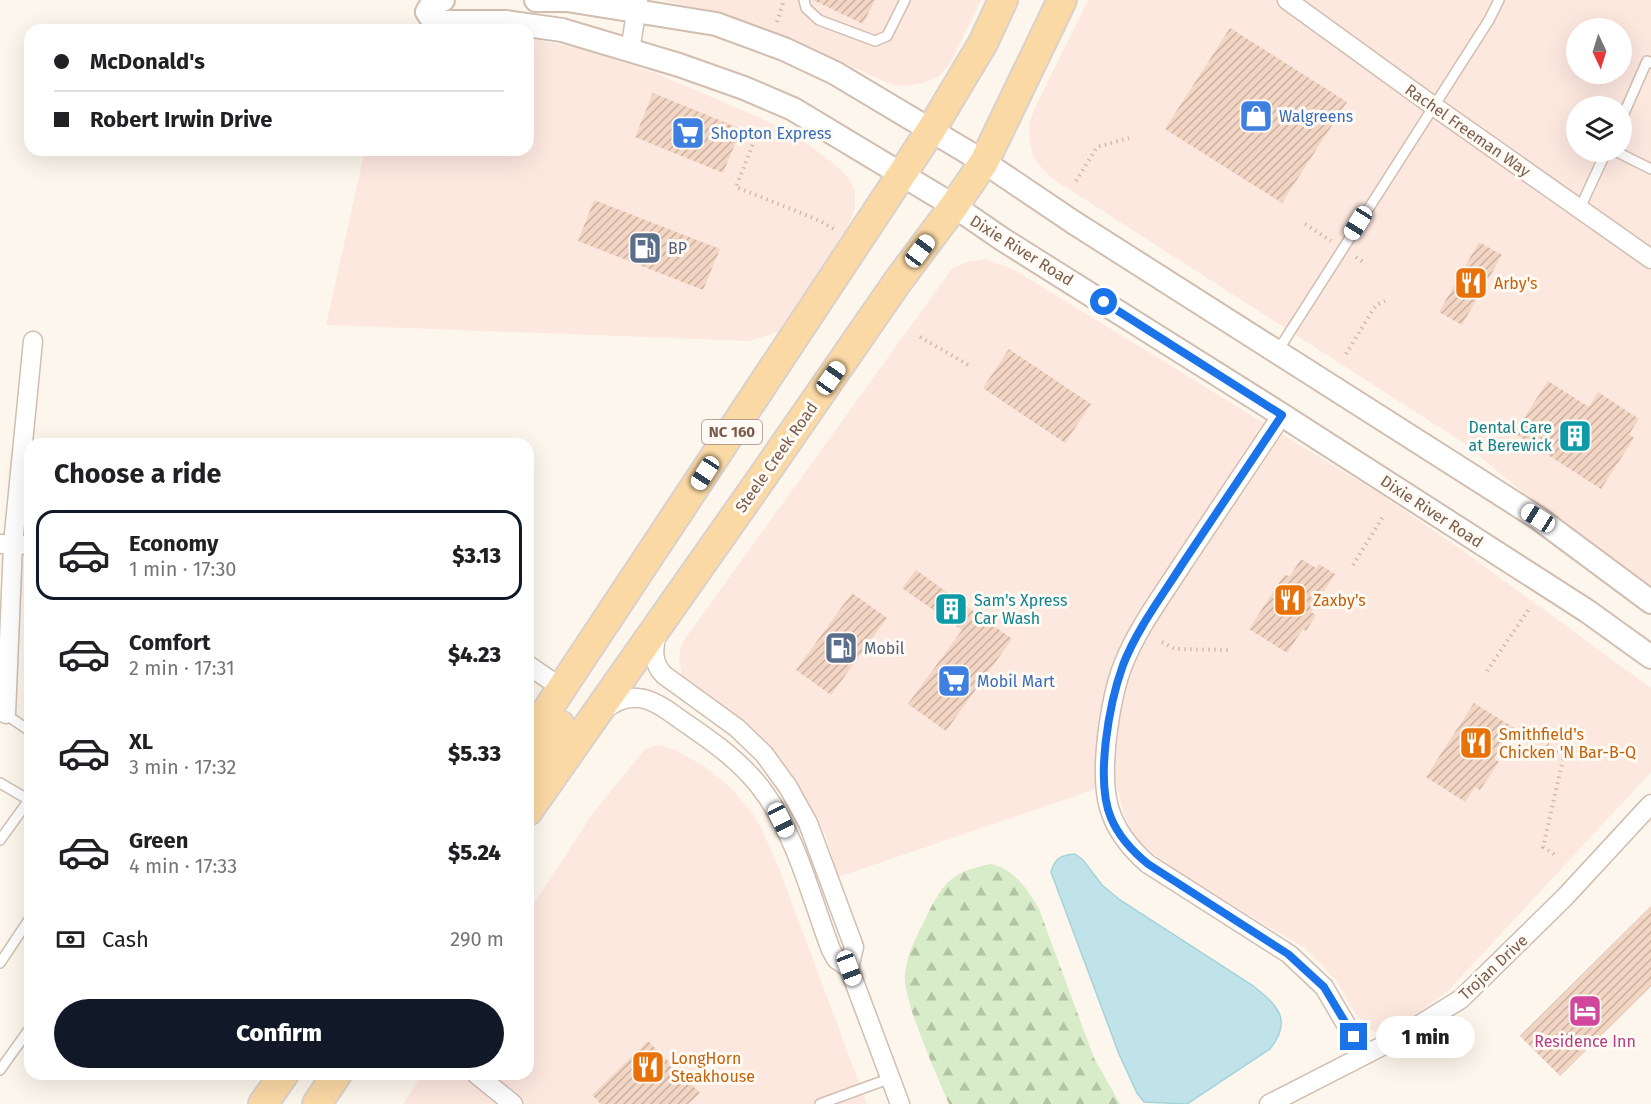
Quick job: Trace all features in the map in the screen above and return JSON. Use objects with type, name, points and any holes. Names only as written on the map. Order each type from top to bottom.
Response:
[{"type":"main road","name":"NC 160","points":[[534,730],[931,130],[983,43],[1003,0]]},
{"type":"main road","name":"Steele Creek Road","points":[[534,803],[898,281],[984,162],[1062,0]]},
{"type":"main road","points":[[534,764],[573,705],[572,696],[563,689]]},
{"type":"main road","points":[[263,1104],[280,1080]]},
{"type":"street","name":"Dixie River Road","points":[[443,0],[433,2],[427,12],[434,22],[520,24]]},
{"type":"street","points":[[536,0],[638,5],[716,24],[784,49],[834,73],[984,162],[1073,222],[1538,518],[1651,602]]},
{"type":"street","name":"Rachel Freeman Way","points":[[1287,0],[1651,259]]},
{"type":"street","points":[[630,51],[638,5]]},
{"type":"street","name":"Dixie River Road","points":[[534,26],[562,30],[700,72],[793,109],[954,206],[1002,239],[1282,415],[1587,611],[1651,657]]},
{"type":"street","points":[[3,714],[14,544],[33,341]]},
{"type":"street","points":[[1282,415],[1155,605],[1123,664],[1108,729],[1104,782],[1106,801],[1119,833],[1132,850],[1148,864],[1288,954],[1324,987],[1364,1055]]},
{"type":"street","points":[[658,628],[654,647],[655,663],[658,669],[736,728],[764,754],[799,806],[819,851],[854,947],[849,968],[900,1104]]},
{"type":"street","points":[[534,668],[563,689]]},
{"type":"street","points":[[594,718],[609,706],[629,698],[639,697],[650,700],[660,704],[716,744],[740,766],[765,793],[776,810],[790,838],[831,950],[836,959],[849,968]]},
{"type":"street","name":"Trojan Drive","points":[[1269,1104],[1398,1038],[1461,999],[1565,897],[1651,804]]},
{"type":"street","points":[[483,1080],[513,1104]]},
{"type":"lane","points":[[804,0],[806,8],[819,20],[875,41],[887,36],[905,0]]},
{"type":"lane","points":[[1276,352],[1432,105],[1489,20],[1499,0]]},
{"type":"lane","points":[[1631,96],[1647,61],[1651,63]]},
{"type":"lane","points":[[1632,160],[1651,169]]},
{"type":"lane","points":[[1580,208],[1601,162]]},
{"type":"lane","points":[[3,714],[24,727]]},
{"type":"lane","points":[[0,783],[24,797]]},
{"type":"lane","points":[[0,840],[24,807]]},
{"type":"lane","points":[[0,963],[24,927]]},
{"type":"lane","points":[[0,1070],[24,1036]]},
{"type":"lane","points":[[820,1104],[891,1078]]},
{"type":"path","points":[[777,22],[784,0]]},
{"type":"path","points":[[759,128],[736,188],[818,220],[836,231]]},
{"type":"path","points":[[1076,181],[1097,147],[1129,138]]},
{"type":"path","points":[[1305,224],[1331,241]]},
{"type":"path","points":[[1356,257],[1365,264]]},
{"type":"path","points":[[1346,354],[1374,308],[1385,301]]},
{"type":"path","points":[[920,337],[970,366]]},
{"type":"path","points":[[1353,565],[1384,515]]},
{"type":"path","points":[[1487,671],[1529,609]]},
{"type":"path","points":[[1162,642],[1175,649],[1229,650]]},
{"type":"path","points":[[1538,738],[1564,755],[1543,847],[1557,856]]},
{"type":"shaded area","points":[[661,0],[981,0],[951,62],[938,77],[923,83],[905,86],[892,85],[788,37],[717,12]]},
{"type":"shaded area","points":[[1088,0],[1651,0],[1651,585],[1534,502],[1464,443],[1053,179],[1033,157],[1029,124]]},
{"type":"shaded area","points":[[534,39],[582,49],[655,73],[781,128],[812,147],[840,169],[850,180],[855,193],[855,208],[848,226],[778,332],[750,341],[326,325],[364,156],[534,156]]},
{"type":"shaded area","points":[[984,259],[1013,269],[1383,496],[1462,550],[1651,688],[1651,772],[1447,992],[1393,1030],[1377,1033],[1365,1027],[1336,980],[1306,949],[1192,881],[1133,836],[1124,814],[1116,782],[838,877],[826,836],[814,812],[793,782],[682,675],[679,658],[682,643],[951,270],[966,262]]},
{"type":"shaded area","points":[[658,745],[673,749],[704,766],[730,787],[753,814],[780,871],[867,1104],[403,1104],[419,1080],[534,1080],[534,904],[591,816],[645,749]]},
{"type":"green space","points":[[991,864],[1014,875],[1039,909],[1094,1058],[1120,1104],[949,1104],[909,1001],[906,966],[910,951],[939,893],[958,874]]},
{"type":"water","points":[[1075,854],[1083,860],[1102,885],[1120,900],[1252,985],[1275,1006],[1279,1013],[1281,1029],[1270,1049],[1187,1104],[1144,1102],[1137,1093],[1119,1054],[1051,872],[1054,863],[1059,858]]},
{"type":"building","points":[[813,0],[875,0],[863,24]]},
{"type":"building","name":"Walgreens","points":[[1230,28],[1347,102],[1282,203],[1165,129]]},
{"type":"building","name":"Shopton Express","points":[[653,93],[741,129],[723,173],[635,137]]},
{"type":"building","points":[[594,200],[720,249],[703,290],[578,241]]},
{"type":"building","name":"Arby's","points":[[1479,242],[1502,255],[1462,325],[1439,312]]},
{"type":"building","points":[[1009,349],[1091,404],[1065,443],[983,388]]},
{"type":"building","name":"Dental Care at Berewick","points":[[1548,381],[1589,407],[1598,392],[1639,419],[1629,434],[1634,438],[1601,489],[1514,433]]},
{"type":"building","name":"Zaxby's","points":[[1301,559],[1316,568],[1319,564],[1335,574],[1311,612],[1316,615],[1306,631],[1303,629],[1287,653],[1249,629],[1284,575],[1290,576]]},
{"type":"building","name":"Mobil Mart","points":[[916,570],[1012,639],[946,731],[908,704],[962,630],[902,588]]},
{"type":"building","points":[[852,593],[887,618],[831,695],[796,670]]},
{"type":"building","name":"Smithfield's Chicken 'N Bar-B-Q","points":[[1474,703],[1514,728],[1494,758],[1499,762],[1480,790],[1475,787],[1465,802],[1426,777]]},
{"type":"building","name":"Residence Inn","points":[[1651,906],[1651,986],[1560,1076],[1520,1036]]},
{"type":"building","name":"LongHorn Steakhouse","points":[[648,1041],[700,1093],[688,1104],[601,1104],[592,1095]]},
{"type":"place","name":"Walgreens","points":[[1256,116]]},
{"type":"place","name":"Shopton Express","points":[[688,133]]},
{"type":"place","name":"BP","points":[[645,248]]},
{"type":"place","name":"Arby's","points":[[1471,283]]},
{"type":"place","name":"Dental Care at Berewick","points":[[1575,436]]},
{"type":"place","name":"Zaxby's","points":[[1290,600]]},
{"type":"place","name":"Sam's Xpress Car Wash","points":[[951,609]]},
{"type":"place","name":"Mobil","points":[[841,648]]},
{"type":"place","name":"Mobil Mart","points":[[954,681]]},
{"type":"place","name":"Smithfield's Chicken 'N Bar-B-Q","points":[[1476,743]]},
{"type":"place","name":"Residence Inn","points":[[1585,1011]]},
{"type":"place","name":"LongHorn Steakhouse","points":[[648,1067]]},
{"type":"route","points":[[1104,302],[1282,415],[1155,605],[1123,664],[1114,695],[1105,760],[1104,782],[1111,818],[1132,850],[1148,864],[1288,954],[1324,987],[1354,1037]]}]
